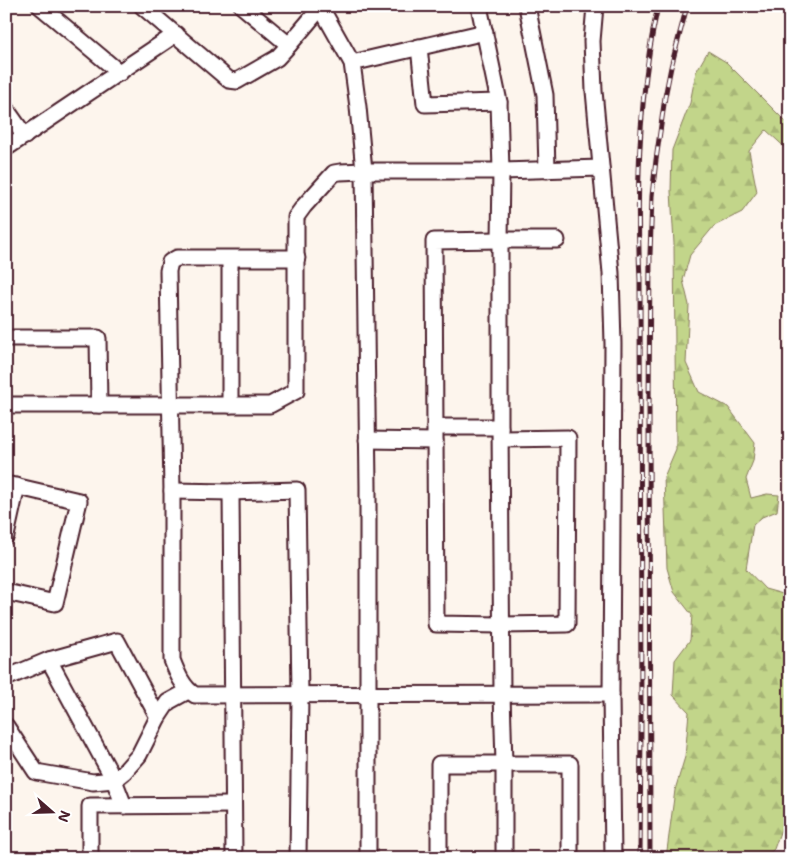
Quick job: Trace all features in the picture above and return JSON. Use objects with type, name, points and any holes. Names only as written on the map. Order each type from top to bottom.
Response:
[{"type":"street","points":[[40,6],[120,73]]},
{"type":"street","points":[[142,6],[229,80],[237,81],[277,58],[321,7],[352,63],[364,171],[368,858]]},
{"type":"street","points":[[242,6],[289,45]]},
{"type":"street","points":[[479,6],[499,102],[501,171],[500,433],[504,858]]},
{"type":"street","points":[[527,6],[545,95],[547,170]]},
{"type":"street","points":[[595,6],[592,42],[594,91],[611,273],[613,858]]},
{"type":"street","points":[[352,63],[485,32]]},
{"type":"street","points":[[6,148],[176,34]]},
{"type":"street","points":[[419,47],[425,104],[499,102]]},
{"type":"street","points":[[6,109],[25,136]]},
{"type":"street","points":[[6,405],[270,405],[296,391],[296,218],[304,206],[334,174],[364,171],[501,171],[601,168]]},
{"type":"street","points":[[367,440],[435,434],[500,433],[568,438],[567,624],[436,624],[435,434],[434,241],[557,240]]},
{"type":"street","points":[[296,258],[177,258],[170,262],[168,271],[172,491],[172,660],[188,691],[195,695],[611,694]]},
{"type":"street","points":[[230,259],[230,405]]},
{"type":"street","points":[[6,338],[98,338],[99,404]]},
{"type":"street","points":[[6,536],[12,485],[79,501],[55,602],[6,592]]},
{"type":"street","points":[[172,491],[297,490],[300,695],[298,858]]},
{"type":"street","points":[[232,492],[234,858]]},
{"type":"street","points":[[6,678],[49,660],[117,641],[158,717]]},
{"type":"street","points":[[49,660],[114,780],[124,806]]},
{"type":"street","points":[[6,726],[36,772],[93,782],[114,780],[139,755],[158,717],[168,702],[188,691]]},
{"type":"street","points":[[439,858],[439,764],[570,764],[570,858]]},
{"type":"street","points":[[90,858],[90,806],[233,805]]},
{"type":"green space","points":[[708,51],[726,62],[790,126],[790,152],[766,130],[749,151],[757,192],[742,212],[714,226],[690,255],[683,280],[689,305],[686,363],[699,392],[728,407],[755,443],[753,461],[746,479],[751,498],[767,494],[779,495],[777,511],[762,517],[753,525],[746,569],[765,589],[790,596],[790,756],[786,780],[790,804],[774,849],[765,858],[666,858],[675,790],[685,757],[689,712],[673,695],[675,660],[690,640],[692,615],[674,592],[667,568],[664,477],[676,449],[674,244],[671,191],[672,150],[690,103],[696,72]]},
{"type":"railway","points":[[640,858],[640,280],[638,212],[642,108],[651,40],[658,6]]},
{"type":"railway","points":[[650,858],[649,408],[652,196],[665,97],[687,6]]}]
